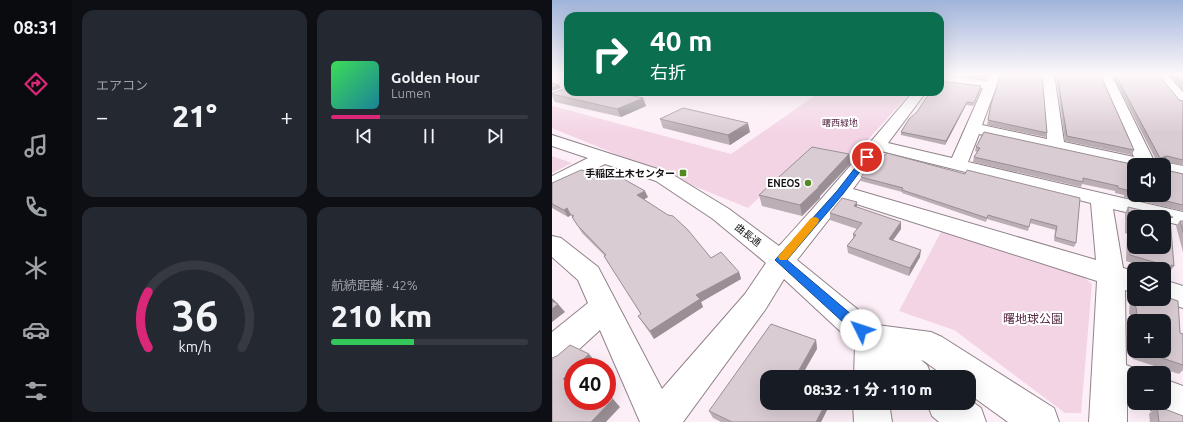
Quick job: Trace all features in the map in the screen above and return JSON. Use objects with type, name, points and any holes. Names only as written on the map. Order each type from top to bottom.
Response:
[{"type":"street","points":[[958,165],[987,94]]},
{"type":"street","points":[[1050,94],[1056,146]]},
{"type":"street","points":[[1114,94],[1144,158]]},
{"type":"street","points":[[552,244],[589,274],[659,422],[755,302],[781,260],[840,192],[876,145],[917,96]]},
{"type":"street","points":[[973,128],[1127,161]]},
{"type":"street","points":[[876,145],[1183,219]]},
{"type":"street","name":"曲長通","points":[[556,150],[604,157],[663,177],[721,214],[781,260],[907,370]]},
{"type":"street","points":[[552,184],[604,157]]},
{"type":"street","points":[[1171,169],[1183,172]]},
{"type":"street","points":[[840,192],[1123,278]]},
{"type":"street","points":[[1101,199],[1123,278],[1121,380],[1108,422]]},
{"type":"street","points":[[1171,293],[1183,297]]},
{"type":"street","points":[[552,352],[605,307]]},
{"type":"street","points":[[871,370],[871,338],[931,347],[1040,422]]},
{"type":"street","points":[[1171,400],[1183,404]]},
{"type":"street","points":[[871,410],[873,422]]},
{"type":"street","points":[[953,410],[967,422]]},
{"type":"green space","name":"曙西緑地","points":[[814,96],[907,96],[853,156],[810,149],[748,208],[552,128],[552,106],[731,154]]},
{"type":"green space","points":[[552,156],[572,163],[552,173]]},
{"type":"green space","name":"曙地球公園","points":[[941,232],[1080,274],[1092,284],[1081,413],[1065,413],[954,330],[899,311]]},
{"type":"building","points":[[552,94],[564,94],[564,96],[634,96],[643,98],[617,109]]},
{"type":"building","points":[[944,94],[978,94],[974,103],[967,102],[946,141],[901,132],[909,119],[917,112],[928,96],[944,96]]},
{"type":"building","points":[[994,94],[1044,94],[1047,133],[988,120]]},
{"type":"building","points":[[1060,94],[1109,94],[1134,150],[1067,136]]},
{"type":"building","points":[[1126,94],[1174,94],[1179,100],[1183,101],[1183,160],[1167,156],[1160,158]]},
{"type":"building","points":[[683,108],[748,123],[728,135],[660,119]]},
{"type":"building","points":[[984,132],[1127,163],[1127,190],[1118,188],[1118,186],[1083,178],[1083,182],[974,157],[980,148],[976,147]]},
{"type":"building","points":[[812,147],[849,154],[819,187],[800,205],[759,195]]},
{"type":"building","points":[[887,153],[965,174],[967,170],[1080,198],[1076,243],[1055,237],[1057,226],[1031,219],[1029,227],[988,215],[987,218],[902,190],[903,188],[861,177],[870,165],[873,166]]},
{"type":"building","points":[[592,169],[609,176],[613,173],[645,191],[637,195],[668,215],[673,216],[688,230],[711,258],[721,252],[739,272],[696,295],[700,299],[650,331],[638,316],[641,314],[604,256],[606,255],[578,226],[572,217],[574,216],[570,214],[567,208],[564,210],[552,204],[552,183],[581,170],[586,171]]},
{"type":"building","points":[[1171,171],[1183,174],[1183,205],[1170,202]]},
{"type":"building","points":[[842,198],[857,202],[854,206],[901,222],[889,239],[921,250],[910,268],[847,246],[856,235],[853,234],[862,223],[830,213]]},
{"type":"building","points":[[1128,207],[1141,210],[1128,210]]},
{"type":"building","points":[[1180,221],[1183,221],[1183,232]]},
{"type":"building","points":[[1171,230],[1174,266],[1171,265],[1171,262],[1154,262],[1130,255],[1171,254]]},
{"type":"building","points":[[1171,298],[1178,301],[1180,333],[1183,334],[1183,365],[1162,358],[1171,358],[1171,314],[1137,314],[1136,307],[1134,306],[1171,306]]},
{"type":"building","points":[[552,301],[558,304],[552,309]]},
{"type":"building","points":[[771,324],[816,340],[799,370],[760,370],[760,410],[822,410],[816,422],[732,422],[709,411]]},
{"type":"building","points":[[570,345],[589,354],[585,358],[564,358],[563,379],[564,410],[602,410],[591,422],[552,422],[552,358],[557,356]]},
{"type":"building","points":[[1158,410],[1167,410],[1183,416],[1183,422],[1159,422]]},
{"type":"slow traffic","points":[[784,257],[815,220]]},
{"type":"place","name":"手稲区土木センター","points":[[683,173]]},
{"type":"place","name":"ENEOS","points":[[808,183]]},
{"type":"route","points":[[861,330],[781,260],[840,192],[867,157]]}]
